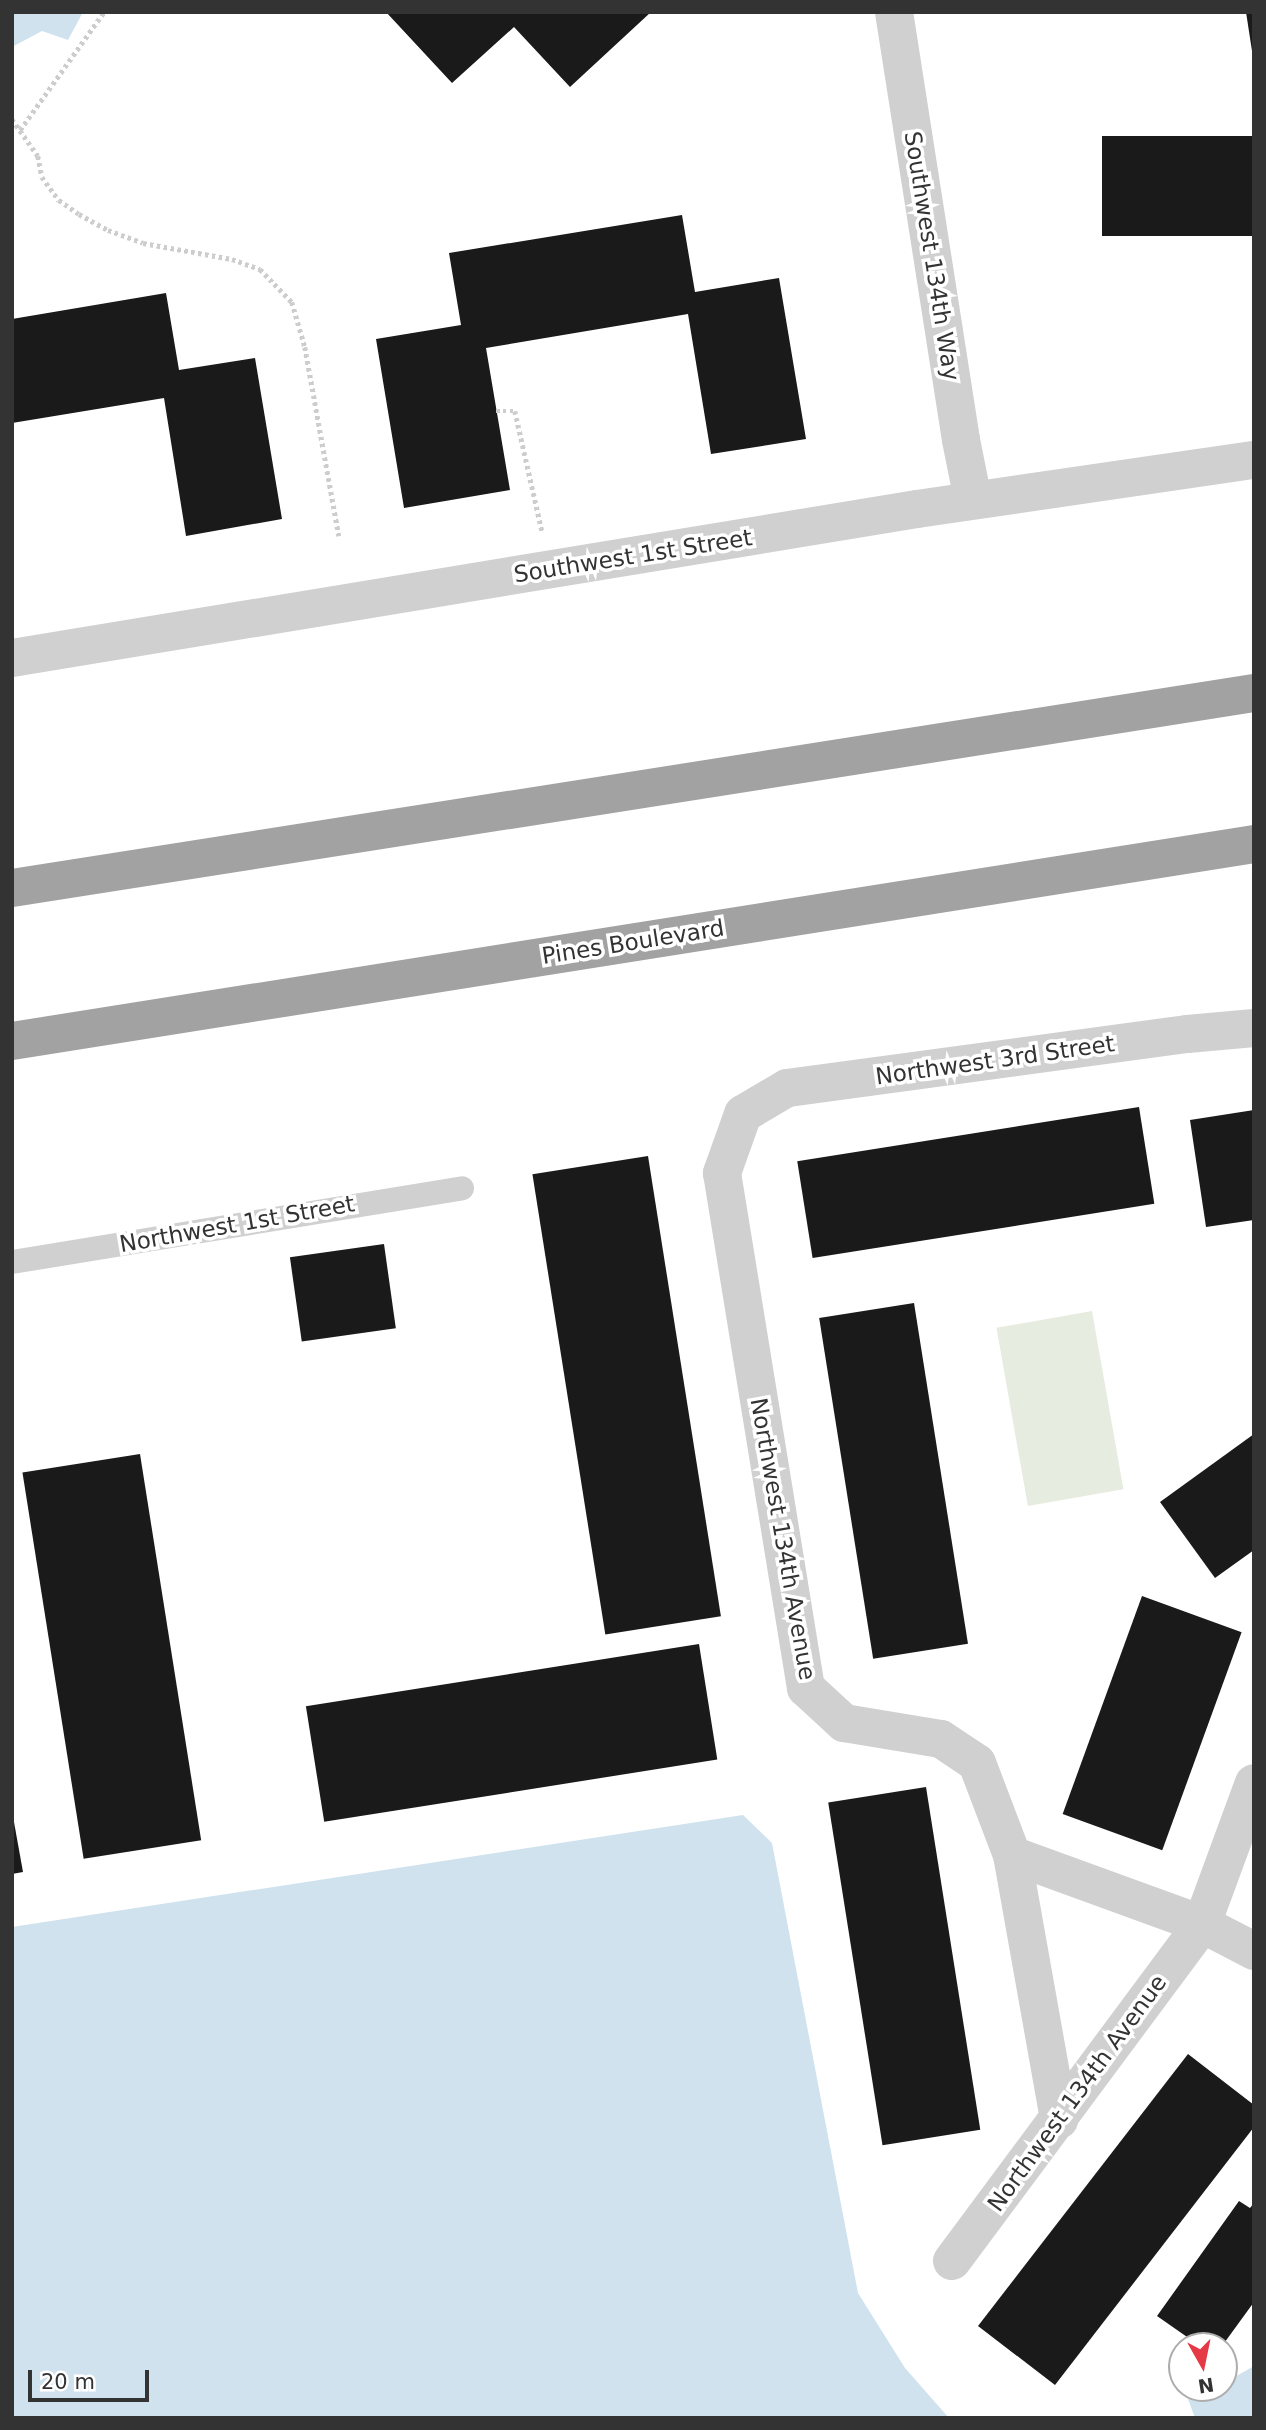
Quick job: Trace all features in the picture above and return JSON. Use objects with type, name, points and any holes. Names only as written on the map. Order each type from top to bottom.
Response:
[{"type":"highway","points":[[12,888],[1254,693]]},
{"type":"highway","name":"Pines Boulevard","points":[[12,1041],[1254,844]]},
{"type":"street","name":"Southwest 134th Way","points":[[894,12],[961,440],[973,500]]},
{"type":"street","name":"Southwest 1st Street","points":[[12,658],[973,500],[1254,460]]},
{"type":"street","name":"Northwest 3rd Street","points":[[743,1114],[787,1087],[1173,1035],[1254,1028]]},
{"type":"street","name":"Northwest 134th Avenue","points":[[743,1114],[722,1174],[806,1688],[844,1723],[941,1739],[977,1763],[1013,1855],[1059,2120]]},
{"type":"street","name":"Northwest 134th Avenue","points":[[952,2261],[1202,1924],[1254,1783]]},
{"type":"street","points":[[1013,1855],[1202,1924],[1254,1951]]},
{"type":"lane","name":"Northwest 1st Street","points":[[12,1262],[462,1188]]},
{"type":"path","points":[[20,130],[104,12]]},
{"type":"path","points":[[12,119],[38,156],[43,177],[59,200],[79,214],[108,230],[143,243],[232,260],[260,269],[292,302],[305,347],[339,537]]},
{"type":"path","points":[[496,411],[515,411],[550,569]]},
{"type":"shaded area","points":[[1092,1311],[1123,1489],[1028,1506],[996,1328]]},
{"type":"water","points":[[12,12],[83,12],[68,40],[42,31],[12,47]]},
{"type":"water","points":[[743,1815],[772,1843],[858,2293],[905,2368],[949,2418],[12,2418],[12,1927]]},
{"type":"water","points":[[1254,2366],[1254,2418],[1195,2418],[1189,2402],[1238,2402],[1238,2375]]},
{"type":"building","points":[[386,12],[651,12],[570,87],[514,27],[452,83]]},
{"type":"building","points":[[1246,12],[1254,12],[1254,51],[1252,51]]},
{"type":"building","points":[[1102,136],[1254,136],[1254,236],[1102,236]]},
{"type":"building","points":[[682,215],[695,292],[779,278],[806,439],[711,454],[688,314],[486,348],[510,490],[404,508],[376,339],[461,325],[449,253]]},
{"type":"building","points":[[166,293],[179,370],[255,358],[282,519],[186,536],[164,398],[12,423],[12,319]]},
{"type":"building","points":[[1139,1107],[1154,1204],[813,1258],[797,1161]]},
{"type":"building","points":[[1254,1110],[1254,1220],[1206,1227],[1190,1120]]},
{"type":"building","points":[[648,1156],[721,1616],[605,1635],[532,1174]]},
{"type":"building","points":[[384,1244],[396,1328],[302,1341],[290,1257]]},
{"type":"building","points":[[914,1303],[968,1644],[873,1659],[819,1318]]},
{"type":"building","points":[[1254,1434],[1254,1550],[1215,1578],[1160,1502]]},
{"type":"building","points":[[140,1454],[201,1840],[84,1859],[22,1473]]},
{"type":"building","points":[[1142,1596],[1242,1632],[1162,1850],[1063,1814]]},
{"type":"building","points":[[699,1644],[717,1760],[324,1822],[306,1706]]},
{"type":"building","points":[[926,1787],[980,2130],[883,2145],[828,1802]]},
{"type":"building","points":[[12,1811],[23,1872],[12,1874]]},
{"type":"building","points":[[1188,2054],[1254,2105],[1254,2127],[1055,2385],[978,2326]]},
{"type":"building","points":[[1239,2201],[1250,2208],[1254,2203],[1254,2302],[1232,2332],[1180,2332],[1157,2316]]}]
